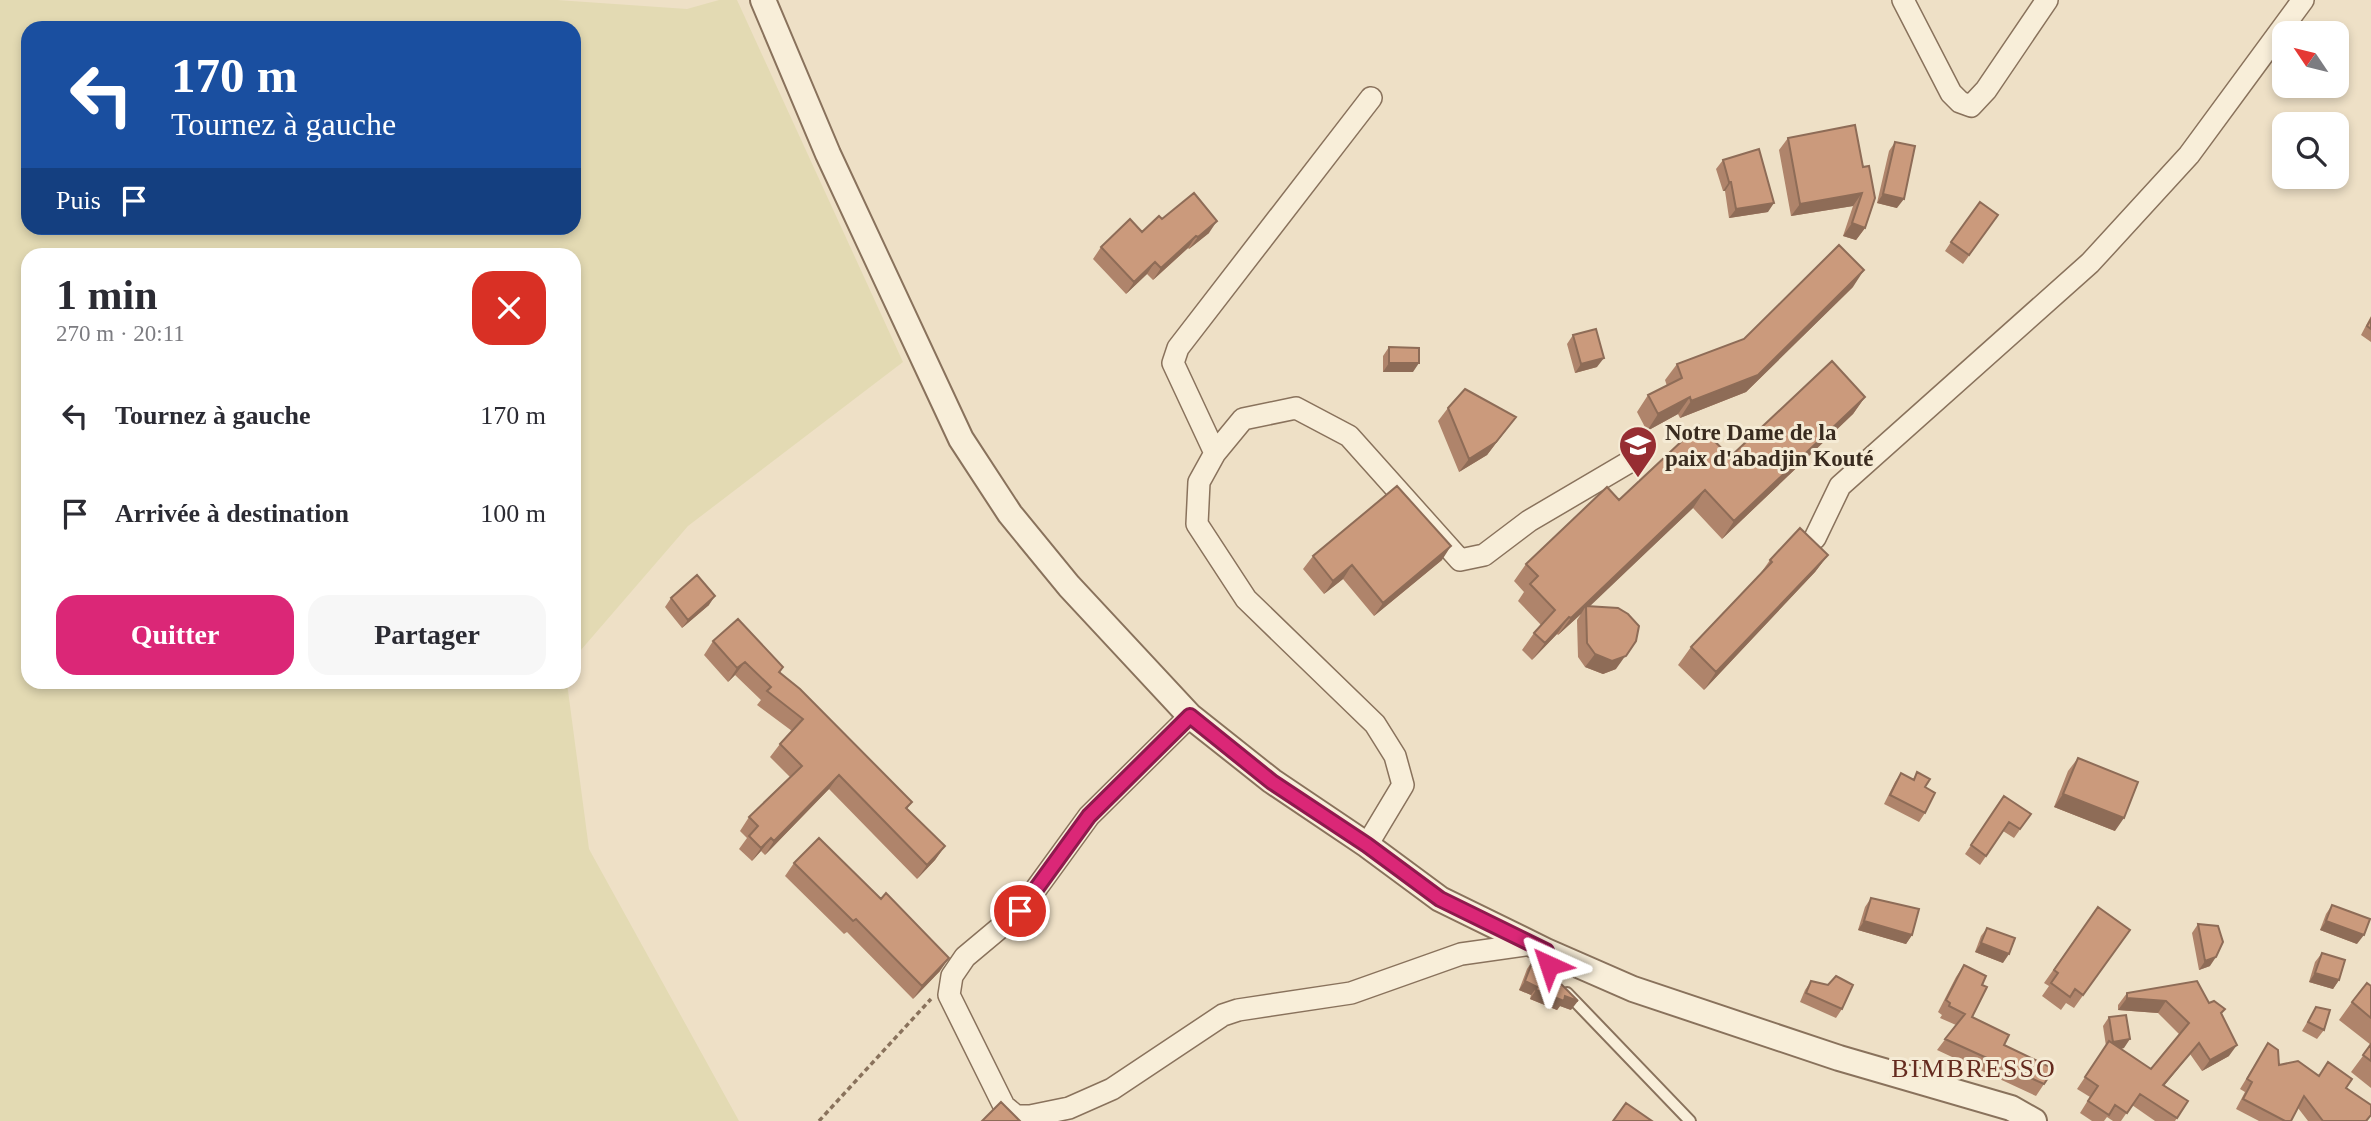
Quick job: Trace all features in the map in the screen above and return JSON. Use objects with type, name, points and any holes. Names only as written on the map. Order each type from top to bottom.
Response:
[{"type":"street","points":[[763,0],[828,154],[961,439],[1010,514],[1061,576],[1190,716],[1272,782],[1367,845],[1440,899],[1542,954],[1633,989],[1839,1058],[2011,1108],[2034,1121]]},
{"type":"street","points":[[1903,0],[1951,93],[1960,102],[1971,106],[1986,90],[2048,0]]},
{"type":"street","points":[[1815,538],[1840,486],[2090,263],[2189,155],[2303,0]]},
{"type":"street","points":[[1215,453],[1173,362],[1178,348],[1371,98]]},
{"type":"street","points":[[1367,845],[1403,785],[1395,755],[1375,724],[1246,599],[1197,524],[1199,482],[1215,453],[1243,419],[1296,408],[1349,436],[1460,560],[1484,555],[1530,521],[1636,458]]},
{"type":"street","points":[[1190,716],[1089,816],[1020,911],[965,957],[952,976],[949,995],[1004,1106],[1016,1116],[1069,1108],[1112,1089],[1223,1015],[1249,1007],[1351,993],[1461,954],[1542,954]]},
{"type":"lane","points":[[1559,986],[1690,1121]]},
{"type":"path","points":[[819,1121],[952,976]]},
{"type":"shaded area","points":[[0,0],[557,0],[687,9],[719,0],[737,0],[903,362],[688,526],[581,650],[581,248],[21,248],[21,689],[568,689],[589,849],[739,1121],[0,1121]]},
{"type":"building","points":[[1855,125],[1863,167],[1869,166],[1875,198],[1865,228],[1852,223],[1862,193],[1800,204],[1788,138]]},
{"type":"building","points":[[1895,142],[1915,146],[1904,199],[1883,194]]},
{"type":"building","points":[[1759,149],[1774,203],[1736,209],[1723,160]]},
{"type":"building","points":[[1194,193],[1217,221],[1161,268],[1155,262],[1134,282],[1101,247],[1130,219],[1142,232],[1159,216],[1162,219]]},
{"type":"building","points":[[1980,202],[1998,215],[1969,255],[1951,242]]},
{"type":"building","points":[[1839,245],[1864,270],[1758,375],[1691,401],[1690,397],[1658,414],[1648,395],[1682,378],[1677,364],[1744,339]]},
{"type":"building","points":[[1596,329],[1604,358],[1581,364],[1573,335]]},
{"type":"building","points":[[1389,347],[1419,348],[1419,363],[1389,363]]},
{"type":"building","points":[[1832,361],[1865,397],[1734,521],[1705,490],[1569,617],[1545,643],[1534,633],[1555,610],[1530,584],[1538,576],[1526,564],[1607,487],[1619,500],[1699,425],[1730,457]]},
{"type":"building","points":[[1465,389],[1516,417],[1496,442],[1469,459],[1448,408]]},
{"type":"building","points":[[1397,486],[1451,546],[1383,603],[1352,565],[1333,581],[1313,556]]},
{"type":"building","points":[[1800,528],[1828,555],[1716,672],[1691,647],[1772,562],[1770,560]]},
{"type":"building","points":[[697,575],[715,596],[688,620],[671,598]]},
{"type":"building","points":[[1586,606],[1618,608],[1639,626],[1636,641],[1626,656],[1612,661],[1595,654],[1587,643]]},
{"type":"building","points":[[738,619],[783,667],[779,672],[800,689],[912,802],[906,808],[945,846],[927,865],[839,775],[774,841],[771,838],[761,848],[749,836],[758,826],[749,817],[802,766],[780,744],[803,719],[767,691],[771,687],[745,662],[737,668],[713,641]]},
{"type":"building","points":[[2078,758],[2138,782],[2124,818],[2063,794]]},
{"type":"building","points":[[1917,772],[1930,779],[1925,787],[1935,793],[1925,813],[1890,795],[1901,773],[1914,780]]},
{"type":"building","points":[[2004,796],[2031,814],[2020,829],[2009,822],[1986,856],[1971,845]]},
{"type":"building","points":[[819,838],[881,899],[886,893],[949,958],[922,986],[856,919],[853,921],[794,863]]},
{"type":"building","points":[[1871,898],[1919,909],[1912,935],[1864,921]]},
{"type":"building","points":[[2332,905],[2370,919],[2364,935],[2326,921]]},
{"type":"building","points":[[2098,907],[2130,930],[2083,995],[2075,989],[2070,997],[2051,983],[2058,973],[2054,970]]},
{"type":"building","points":[[2198,924],[2218,926],[2223,942],[2216,957],[2205,961]]},
{"type":"building","points":[[1987,928],[2015,938],[2009,954],[1981,943]]},
{"type":"building","points":[[2322,953],[2345,960],[2339,980],[2315,973]]},
{"type":"building","points":[[1533,960],[1552,968],[1559,982],[1578,1001],[1565,996],[1564,1001],[1536,990],[1537,987],[1525,981]]},
{"type":"building","points":[[1964,965],[1986,976],[1982,985],[1987,987],[1972,1017],[2009,1035],[2004,1045],[2054,1069],[2044,1084],[1945,1039],[1965,1014],[1949,1006],[1950,1003],[1946,1000]]},
{"type":"building","points":[[1836,976],[1853,985],[1842,1009],[1806,993],[1811,981],[1828,985]]},
{"type":"building","points":[[2197,981],[2209,1003],[2214,1001],[2225,1009],[2221,1013],[2237,1045],[2210,1060],[2199,1043],[2163,1085],[2188,1101],[2177,1118],[2140,1094],[2127,1113],[2115,1105],[2109,1115],[2088,1101],[2098,1086],[2085,1077],[2109,1041],[2151,1069],[2189,1023],[2166,1001],[2127,998],[2127,993]]},
{"type":"building","points":[[2367,983],[2371,986],[2371,1018],[2352,1002]]},
{"type":"building","points":[[2316,1007],[2330,1010],[2324,1030],[2308,1022]]},
{"type":"building","points":[[2126,1015],[2130,1039],[2113,1042],[2109,1017]]},
{"type":"building","points":[[2268,1043],[2278,1050],[2279,1065],[2298,1061],[2319,1076],[2328,1062],[2352,1079],[2346,1088],[2371,1105],[2371,1115],[2366,1121],[2323,1121],[2304,1096],[2291,1121],[2285,1121],[2243,1099],[2252,1082],[2247,1079]]},
{"type":"building","points":[[2371,1044],[2371,1061],[2363,1055]]},
{"type":"building","points":[[1001,1102],[1020,1121],[982,1121]]},
{"type":"building","points":[[1626,1103],[1652,1121],[1613,1121]]},
{"type":"place","name":"Notre Dame de la paix d'abadjin Kouté","points":[[1638,479]]},
{"type":"district","name":"BIMBRESSO","points":[[1974,1068]]},
{"type":"route","points":[[1020,911],[1089,816],[1190,716],[1272,782],[1367,845],[1440,899],[1546,951],[1549,965]]}]
